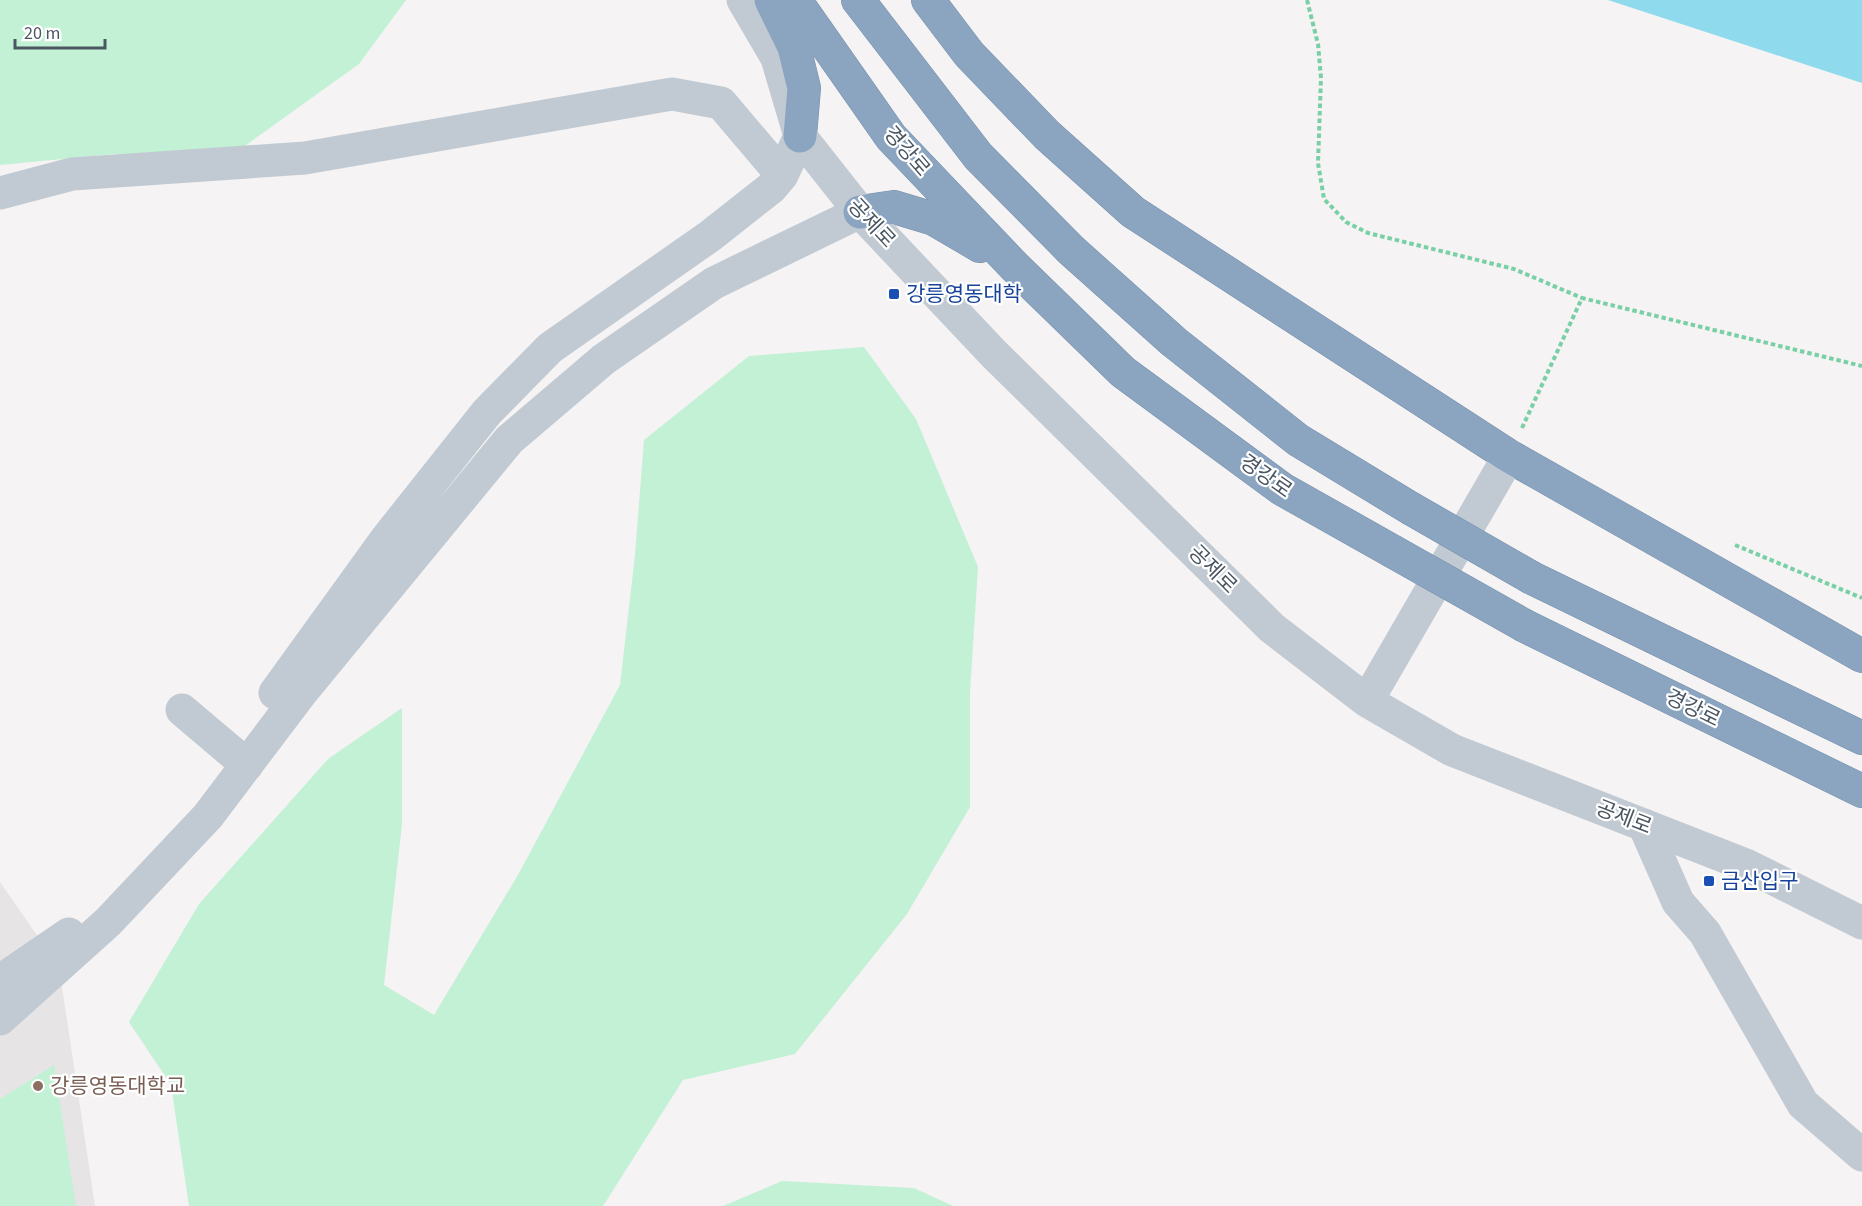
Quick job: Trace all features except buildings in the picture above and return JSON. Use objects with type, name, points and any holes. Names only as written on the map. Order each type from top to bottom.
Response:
[{"type":"highway","points":[[771,0],[794,47],[804,88],[800,136]]},
{"type":"highway","name":"경강로","points":[[795,0],[891,137],[1014,266],[1123,372],[1282,489],[1525,626],[1862,791]]},
{"type":"highway","points":[[858,0],[978,156],[1071,250],[1174,342],[1298,440],[1532,578],[1862,738]]},
{"type":"highway","points":[[928,0],[969,54],[1047,135],[1133,212],[1509,456],[1862,656]]},
{"type":"highway","points":[[860,212],[894,207],[934,219],[1014,266]]},
{"type":"highway","points":[[1773,747],[1862,802]]},
{"type":"street","name":"공제로","points":[[743,0],[777,58],[800,136],[860,212],[994,354],[1272,628],[1367,701],[1452,750],[1746,865],[1862,923]]},
{"type":"street","points":[[0,194],[72,174],[305,158],[672,94],[721,103],[782,175]]},
{"type":"street","points":[[0,1019],[108,921],[208,816],[239,759],[387,538],[487,412],[550,348],[710,236],[771,188],[782,175],[800,136]]},
{"type":"street","points":[[0,981],[89,920],[181,816],[301,693],[509,440],[604,359],[714,284],[860,212]]},
{"type":"street","points":[[1367,701],[1509,456]]},
{"type":"street","points":[[182,710],[239,759]]},
{"type":"street","points":[[1644,825],[1678,902],[1705,933],[1803,1104],[1862,1155]]},
{"type":"path","points":[[1307,0],[1318,44],[1321,78],[1318,163],[1324,199],[1346,222],[1368,233],[1514,269],[1582,298],[1862,366]]},
{"type":"path","points":[[1509,456],[1582,298]]},
{"type":"shaded area","name":"강릉영동대학교","points":[[0,882],[59,967],[95,1206],[0,1206]]},
{"type":"green space","points":[[0,0],[406,0],[359,64],[228,158],[115,154],[0,165]]},
{"type":"green space","points":[[864,347],[916,419],[978,567],[970,693],[970,807],[907,914],[795,1054],[683,1080],[603,1206],[189,1206],[171,1085],[129,1022],[199,904],[328,759],[402,708],[402,824],[384,985],[434,1015],[518,875],[620,685],[635,555],[644,440],[749,356]]},
{"type":"green space","points":[[54,1065],[76,1206],[0,1206],[0,1099]]},
{"type":"green space","points":[[782,1181],[914,1188],[953,1206],[723,1206]]},
{"type":"water","points":[[1608,0],[1862,0],[1862,83]]},
{"type":"place","name":"강릉영동대학","points":[[894,294]]},
{"type":"place","name":"금산입구","points":[[1709,881]]},
{"type":"place","name":"강릉영동대학교","points":[[38,1086]]}]
